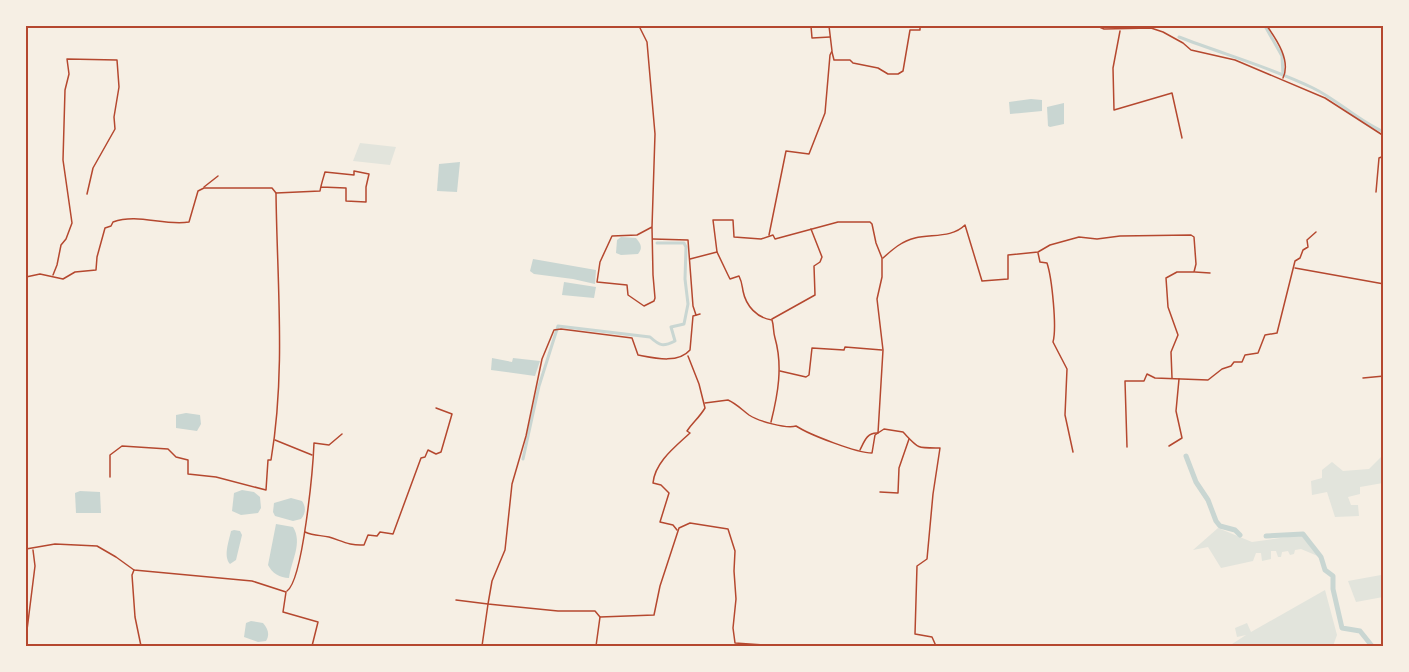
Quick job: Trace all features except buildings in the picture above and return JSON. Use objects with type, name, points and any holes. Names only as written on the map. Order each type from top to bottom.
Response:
[{"type":"street","points":[[639,26],[647,42],[655,134],[652,227],[654,301],[644,306],[628,295],[627,285],[597,282],[600,262],[612,236],[637,235],[652,227]]},
{"type":"street","points":[[811,26],[812,38],[831,37]]},
{"type":"street","points":[[830,26],[834,60],[850,60],[853,63],[878,68],[888,74],[898,74],[903,71],[910,30],[920,30],[920,26]]},
{"type":"street","points":[[1097,26],[1120,30],[1151,28],[1163,32],[1191,50],[1235,60],[1325,98],[1383,136]]},
{"type":"street","points":[[1267,26],[1280,46],[1286,72],[1283,79]]},
{"type":"street","points":[[1120,30],[1113,68],[1113,110],[1172,93],[1182,138]]},
{"type":"street","points":[[769,237],[786,151],[808,154],[825,113],[832,51]]},
{"type":"street","points":[[52,276],[61,245],[72,223],[63,160],[62,131],[65,90],[69,74],[67,59],[117,60],[119,87],[114,117],[115,129],[93,168],[87,194]]},
{"type":"street","points":[[1354,116],[1358,113]]},
{"type":"street","points":[[1376,192],[1379,158],[1383,156]]},
{"type":"street","points":[[276,193],[320,192],[321,187],[325,172],[354,175],[354,171],[369,174],[366,202],[346,201],[346,188],[321,187]]},
{"type":"street","points":[[26,277],[40,274],[63,279],[75,272],[96,270],[105,228],[111,226],[113,222],[128,217],[157,222],[189,222],[198,191],[218,176]]},
{"type":"street","points":[[110,477],[110,455],[117,448],[122,446],[158,448],[170,450],[176,457],[188,460],[188,474],[216,477],[266,490],[268,460],[271,460],[274,439],[280,358],[276,193],[272,188],[204,188]]},
{"type":"street","points":[[772,320],[763,318],[752,310],[746,301],[740,276],[730,279],[717,252],[713,220],[734,220],[734,237],[761,239],[773,235],[775,239],[838,222],[870,222],[872,224],[882,258],[882,277],[877,299],[883,350],[878,433]]},
{"type":"street","points":[[882,258],[900,243],[918,237],[938,237],[961,229],[964,225],[982,281],[1008,279],[1008,255],[1038,252],[1050,245],[1079,237],[1097,239],[1187,234],[1194,237],[1196,242],[1194,272]]},
{"type":"street","points":[[771,422],[779,392],[779,351],[772,320],[774,316],[815,295],[814,266],[820,262],[822,257],[811,229]]},
{"type":"street","points":[[1127,447],[1125,381],[1144,381],[1147,374],[1155,378],[1208,380],[1234,362],[1242,362],[1245,355],[1258,353],[1265,335],[1278,333],[1296,259],[1300,258],[1303,250],[1308,247],[1308,240],[1316,232]]},
{"type":"street","points":[[652,239],[658,241],[688,240],[693,306],[696,315]]},
{"type":"street","points":[[689,259],[717,252]]},
{"type":"street","points":[[1038,252],[1040,262],[1047,263],[1052,281],[1056,335],[1053,342],[1067,369],[1065,416],[1073,452]]},
{"type":"street","points":[[1294,268],[1383,284]]},
{"type":"street","points":[[1172,378],[1172,352],[1178,335],[1168,307],[1166,279],[1177,272],[1210,273]]},
{"type":"street","points":[[482,646],[492,581],[505,550],[512,484],[526,436],[542,359],[554,330],[632,338],[638,355],[673,359],[687,354],[690,350],[693,316],[700,314]]},
{"type":"street","points":[[778,371],[809,375],[812,348],[844,350],[845,347],[883,350]]},
{"type":"street","points":[[678,531],[673,525],[660,522],[669,493],[661,485],[652,483],[653,476],[665,458],[690,433],[687,431],[699,419],[705,408],[687,354]]},
{"type":"street","points":[[1363,378],[1383,376]]},
{"type":"street","points":[[1169,446],[1182,438],[1176,411],[1179,379]]},
{"type":"street","points":[[705,403],[728,400],[756,420],[788,428],[796,426],[848,448],[872,453],[873,441],[884,429],[903,432],[912,444],[940,448],[927,559],[917,566],[914,606],[915,634],[932,637],[936,646]]},
{"type":"street","points":[[304,532],[314,536],[329,537],[350,545],[364,545],[368,535],[377,536],[380,532],[393,534],[421,458],[425,457],[428,450],[436,454],[441,452],[444,445],[452,414],[436,408]]},
{"type":"street","points":[[860,450],[867,436],[874,432],[878,433]]},
{"type":"street","points":[[26,549],[55,544],[97,546],[134,570],[252,581],[286,591],[292,588],[297,574],[314,443],[329,445],[342,434]]},
{"type":"street","points":[[880,492],[898,494],[899,468],[909,438]]},
{"type":"street","points":[[274,439],[313,455]]},
{"type":"street","points":[[600,617],[654,615],[660,586],[679,528],[690,523],[728,528],[735,550],[735,643],[765,646]]},
{"type":"street","points":[[26,638],[35,566],[32,548]]},
{"type":"street","points":[[134,570],[132,575],[135,617],[141,646]]},
{"type":"street","points":[[286,591],[283,612],[318,622],[312,646]]},
{"type":"street","points":[[456,600],[558,611],[591,609],[600,617],[596,646]]},
{"type":"shaded area","points":[[1042,100],[1042,111],[1010,114],[1009,102]]},
{"type":"shaded area","points":[[1064,103],[1064,124],[1048,126],[1047,107]]},
{"type":"shaded area","points":[[360,143],[396,147],[390,165],[353,161]]},
{"type":"shaded area","points":[[460,162],[457,192],[437,191],[439,164]]},
{"type":"shaded area","points":[[621,237],[636,238],[641,246],[638,254],[616,253],[617,240]]},
{"type":"shaded area","points":[[533,259],[596,270],[595,284],[534,274],[530,271]]},
{"type":"shaded area","points":[[564,282],[596,287],[594,298],[562,295]]},
{"type":"shaded area","points":[[492,358],[512,362],[513,358],[540,361],[535,376],[491,370]]},
{"type":"shaded area","points":[[186,413],[200,415],[201,424],[197,431],[176,428],[176,415]]},
{"type":"shaded area","points":[[1383,447],[1383,483],[1360,487],[1360,494],[1348,497],[1351,505],[1358,505],[1359,516],[1335,517],[1327,492],[1312,495],[1311,481],[1322,478],[1322,470],[1332,462],[1343,471],[1369,469],[1382,456]]},
{"type":"shaded area","points":[[242,490],[254,492],[260,497],[261,508],[258,513],[241,515],[232,511],[234,493]]},
{"type":"shaded area","points":[[100,492],[101,513],[76,513],[75,493]]},
{"type":"shaded area","points":[[291,498],[303,503],[305,512],[301,519],[293,521],[275,516],[274,503]]},
{"type":"shaded area","points":[[276,524],[293,527],[296,533],[297,546],[289,578],[277,574],[268,565]]},
{"type":"shaded area","points":[[1218,528],[1252,542],[1301,535],[1320,557],[1301,549],[1295,550],[1294,554],[1290,555],[1288,551],[1282,552],[1281,557],[1278,557],[1276,551],[1271,551],[1271,559],[1262,561],[1261,553],[1256,553],[1253,561],[1221,568],[1208,547],[1193,550]]},
{"type":"shaded area","points":[[231,531],[240,531],[242,535],[236,560],[230,564],[227,548]]},
{"type":"shaded area","points":[[1381,575],[1383,597],[1356,602],[1348,581]]},
{"type":"shaded area","points":[[1325,590],[1337,635],[1333,646],[1229,646],[1246,635],[1237,637],[1235,628],[1247,623],[1251,632]]},
{"type":"shaded area","points":[[251,621],[265,625],[268,634],[266,641],[258,642],[244,637],[246,623]]},
{"type":"waterway","points":[[1265,26],[1282,56],[1283,75]]},
{"type":"waterway","points":[[1179,37],[1297,80],[1331,98],[1365,122],[1384,132]]},
{"type":"waterway","points":[[523,459],[539,386],[558,326],[650,337],[662,345],[675,341],[671,327],[684,324],[688,304],[685,279],[686,247],[684,243],[657,243]]},
{"type":"waterway","points":[[1186,456],[1196,482],[1208,500],[1216,521],[1220,526],[1235,530],[1240,535]]},
{"type":"waterway","points":[[1266,536],[1303,534],[1321,557],[1325,570],[1333,576],[1333,589],[1342,628],[1360,631],[1372,646]]}]
